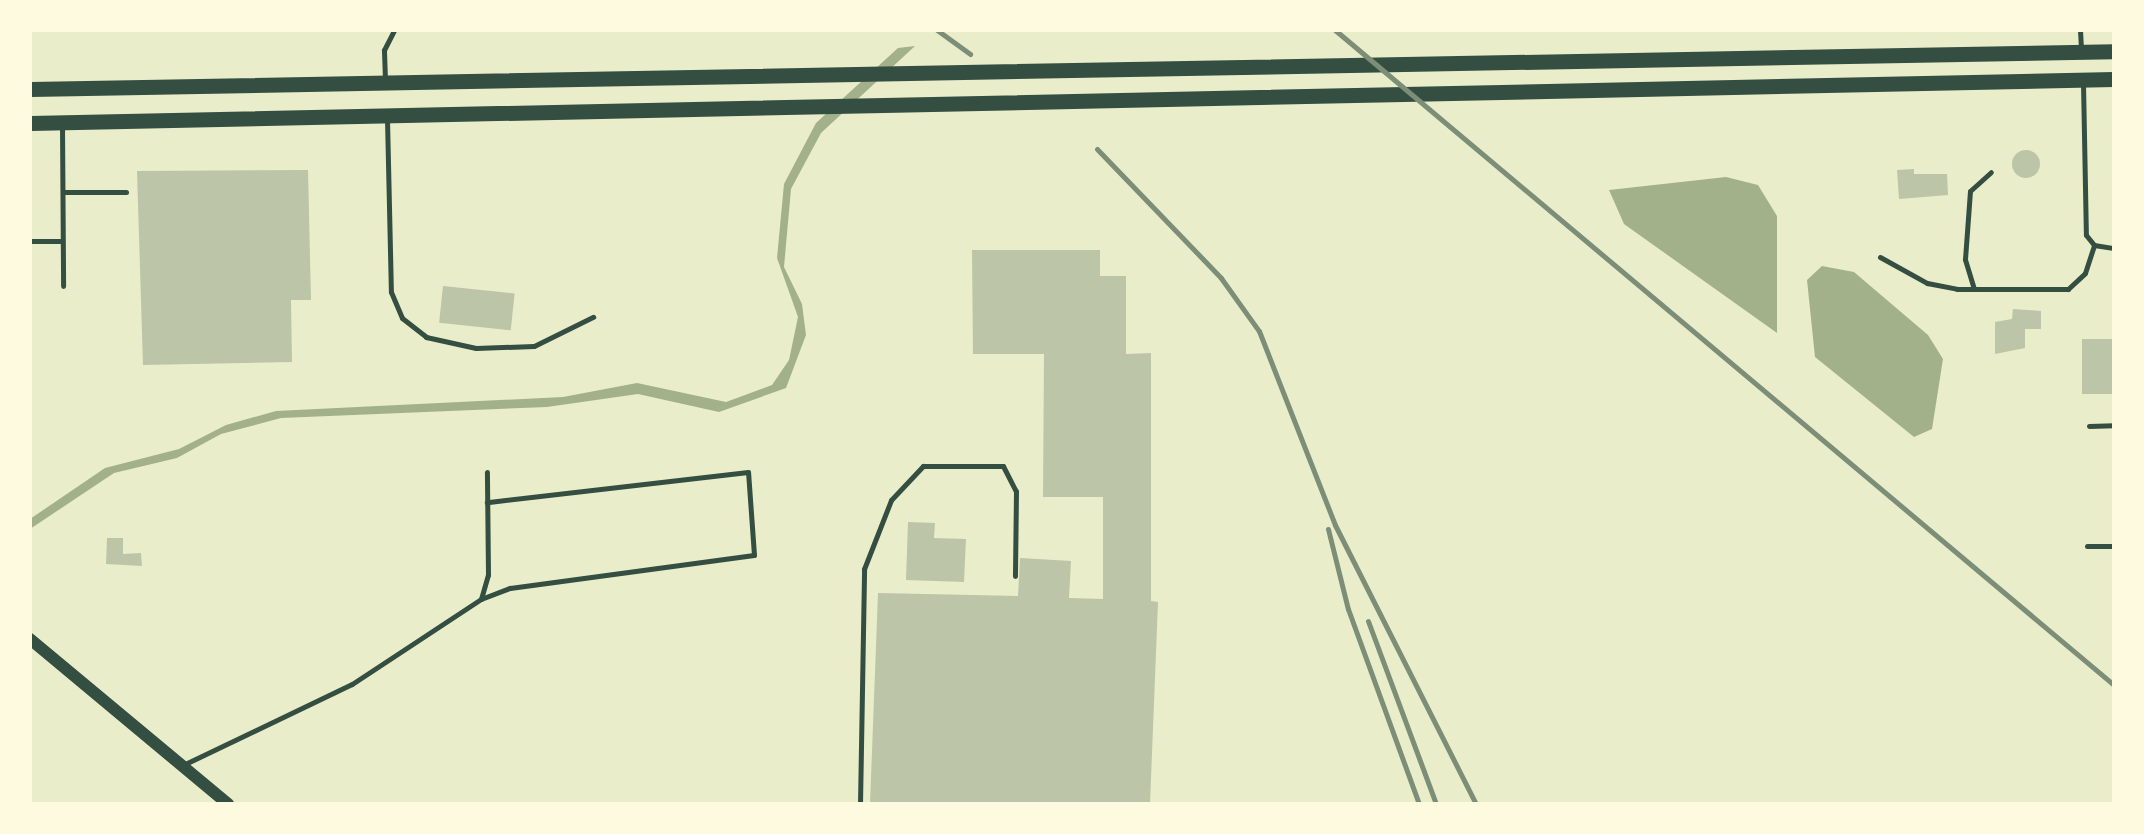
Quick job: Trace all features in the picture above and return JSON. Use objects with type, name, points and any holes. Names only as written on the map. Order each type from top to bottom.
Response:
[{"type":"main road","points":[[30,89],[2114,51]]},
{"type":"main road","points":[[2082,52],[2083,80]]},
{"type":"main road","points":[[30,124],[2114,80]]},
{"type":"main road","points":[[385,82],[386,116]]},
{"type":"street","points":[[30,639],[228,804]]},
{"type":"lane","points":[[385,82],[384,50],[394,30]]},
{"type":"lane","points":[[2080,30],[2082,52]]},
{"type":"lane","points":[[2083,80],[2086,235],[2094,245],[2114,248]]},
{"type":"lane","points":[[386,116],[391,292],[402,318],[426,338],[476,348],[534,346],[593,317]]},
{"type":"lane","points":[[62,123],[63,286]]},
{"type":"lane","points":[[1974,289],[1965,259],[1970,191],[1991,172]]},
{"type":"lane","points":[[63,192],[126,192]]},
{"type":"lane","points":[[30,242],[63,241]]},
{"type":"lane","points":[[1880,258],[1927,283],[1974,289],[2068,289],[2085,273],[2094,245]]},
{"type":"lane","points":[[2089,426],[2114,425]]},
{"type":"lane","points":[[860,804],[864,569],[891,500],[924,466],[1004,466],[1016,492],[1014,576]]},
{"type":"lane","points":[[481,600],[488,576],[486,472]]},
{"type":"lane","points":[[182,766],[352,684],[481,600],[510,588],[754,555],[748,472],[487,502]]},
{"type":"lane","points":[[2087,546],[2114,546]]},
{"type":"shaded area","points":[[915,46],[821,133],[791,189],[784,267],[802,304],[806,335],[786,388],[719,412],[638,394],[547,407],[281,418],[221,434],[177,458],[114,473],[30,529],[30,519],[105,468],[179,449],[226,425],[276,411],[563,397],[637,383],[726,402],[772,385],[789,360],[798,317],[777,258],[784,184],[816,123],[898,48]]},
{"type":"shaded area","points":[[1726,177],[1758,185],[1777,216],[1777,333],[1624,224],[1609,190]]},
{"type":"shaded area","points":[[1822,266],[1854,272],[1928,335],[1943,359],[1932,429],[1914,437],[1815,357],[1807,280]]},
{"type":"building","points":[[2026,150],[2036,154],[2040,164],[2036,174],[2026,178],[2016,174],[2012,164],[2016,154]]},
{"type":"building","points":[[1914,169],[1914,174],[1947,174],[1948,195],[1899,199],[1897,170]]},
{"type":"building","points":[[308,170],[311,300],[291,300],[292,362],[143,365],[137,171]]},
{"type":"building","points":[[972,250],[1100,250],[1100,276],[1126,276],[1126,354],[1151,353],[1151,601],[1158,602],[1150,804],[870,804],[878,593],[1018,596],[1020,558],[1071,561],[1069,598],[1103,599],[1103,497],[1043,497],[1044,354],[973,354]]},
{"type":"building","points":[[443,286],[515,294],[511,330],[439,323]]},
{"type":"building","points":[[2013,309],[2041,311],[2041,329],[2025,329],[2025,348],[1995,354],[1995,322],[2012,319]]},
{"type":"building","points":[[2082,339],[2114,339],[2114,394],[2082,394]]},
{"type":"building","points":[[908,522],[935,523],[934,538],[966,539],[964,582],[906,580]]},
{"type":"building","points":[[107,538],[123,538],[123,554],[141,553],[142,566],[106,564]]},
{"type":"railway","points":[[937,30],[970,54]]},
{"type":"railway","points":[[1335,30],[2114,685]]},
{"type":"railway","points":[[1097,149],[1221,278],[1259,331],[1335,525],[1476,804]]},
{"type":"railway","points":[[1328,529],[1348,609],[1419,804]]},
{"type":"railway","points":[[1368,621],[1436,804]]}]
